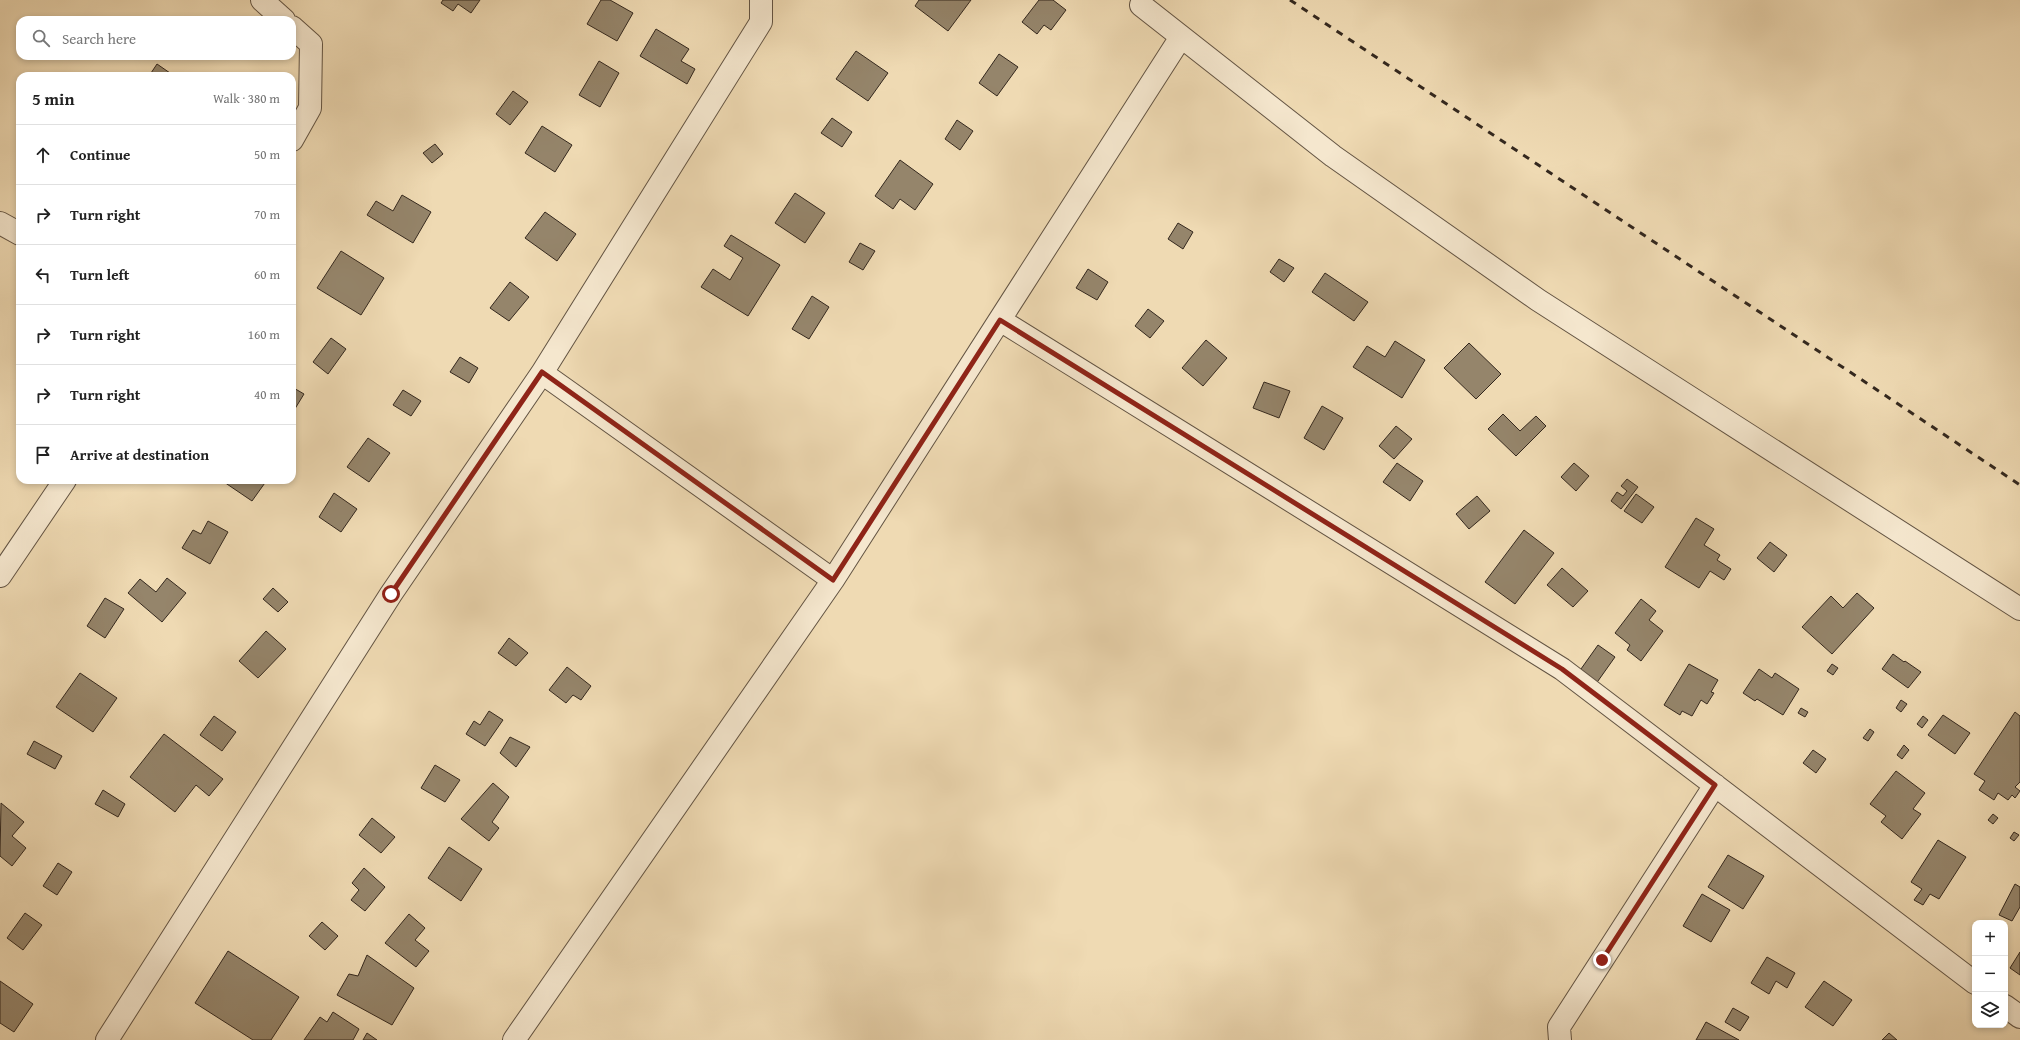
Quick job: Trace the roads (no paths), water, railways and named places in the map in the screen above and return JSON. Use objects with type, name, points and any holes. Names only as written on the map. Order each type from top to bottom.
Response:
[{"type":"street","points":[[262,0],[280,16]]},
{"type":"street","points":[[107,1040],[387,601],[542,372],[761,22],[760,0]]},
{"type":"street","points":[[1141,5],[1333,156],[1538,300],[2020,609]]},
{"type":"street","points":[[296,31],[311,44],[310,108],[296,133]]},
{"type":"street","points":[[514,1040],[833,580],[1181,37]]},
{"type":"street","points":[[0,223],[16,232]]},
{"type":"street","points":[[1000,320],[1562,669],[1972,981]]},
{"type":"street","points":[[542,372],[833,580]]},
{"type":"street","points":[[0,576],[62,484]]},
{"type":"street","points":[[1560,1040],[1559,1027],[1715,785]]},
{"type":"street","points":[[2008,1008],[2020,1017]]},
{"type":"railway","points":[[1290,0],[2020,485]]}]
